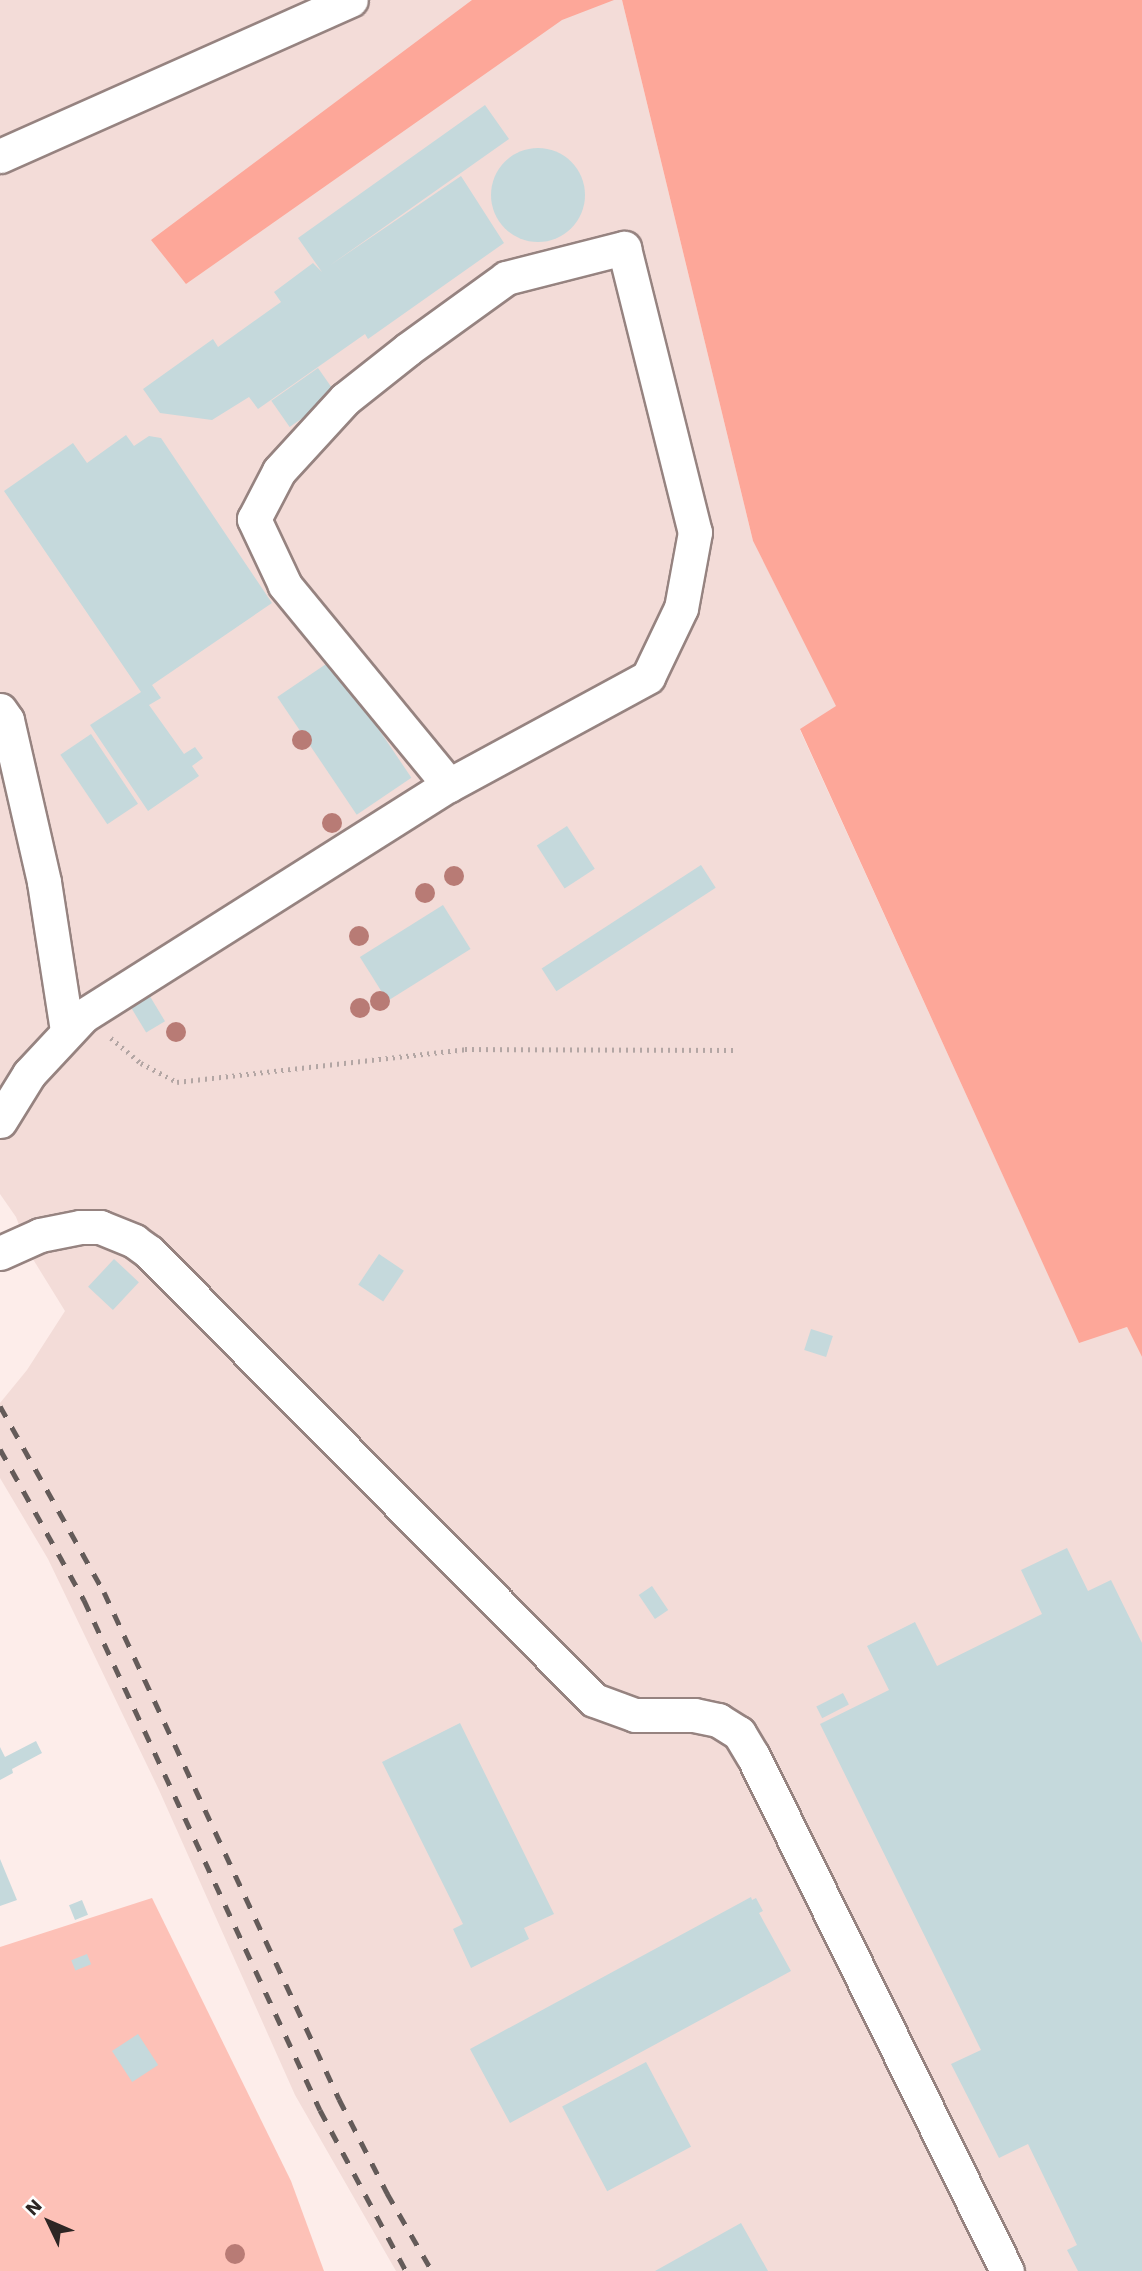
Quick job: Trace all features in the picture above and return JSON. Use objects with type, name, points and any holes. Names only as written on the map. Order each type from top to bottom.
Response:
[{"type":"street","points":[[0,156],[351,0]]},
{"type":"street","points":[[0,1121],[29,1074],[75,1023],[449,785],[648,677],[681,608],[695,532],[624,247],[506,278],[419,341],[345,399],[279,471],[254,519],[285,585],[449,785]]},
{"type":"street","points":[[0,710],[7,720],[75,1023]]},
{"type":"street","points":[[0,1253],[40,1235],[80,1227],[100,1227],[121,1234],[149,1252],[594,1700],[635,1715],[695,1715],[718,1720],[739,1733],[760,1769],[1007,2271]]},
{"type":"path","points":[[75,1023],[177,1082],[465,1049],[735,1050]]},
{"type":"shaded area","points":[[0,0],[622,0],[753,541],[837,706],[800,730],[1079,1342],[1127,1327],[1142,1357],[1142,2271],[396,2271],[295,2095],[159,1790],[48,1559],[0,1478],[0,1403],[27,1370],[65,1311],[31,1256],[16,1217],[0,1194]]},
{"type":"shaded area","points":[[472,0],[614,0],[562,20],[186,284],[151,240]]},
{"type":"shaded area","points":[[622,0],[1142,0],[1142,1357],[1127,1327],[1079,1343],[800,729],[836,706],[753,541]]},
{"type":"shaded area","points":[[152,1898],[291,2181],[324,2271],[0,2271],[0,1947]]},
{"type":"building","points":[[485,105],[509,139],[329,266],[461,176],[504,243],[368,339],[365,334],[258,409],[249,397],[212,420],[160,413],[143,389],[213,339],[218,347],[281,302],[274,292],[313,263],[322,272],[298,238]]},
{"type":"building","points":[[538,148],[556,152],[571,162],[581,177],[585,195],[581,213],[571,228],[556,238],[538,242],[520,238],[505,228],[495,213],[491,195],[495,177],[505,162],[520,152]]},
{"type":"building","points":[[318,368],[336,394],[290,427],[271,401]]},
{"type":"building","points":[[126,435],[134,446],[149,436],[161,438],[272,603],[152,685],[161,698],[149,705],[184,754],[195,747],[203,758],[192,766],[199,776],[148,811],[90,725],[141,692],[4,491],[73,443],[87,463]]},
{"type":"building","points":[[332,660],[411,778],[357,815],[277,697]]},
{"type":"building","points":[[91,734],[138,804],[107,824],[60,755]]},
{"type":"building","points":[[567,826],[595,869],[565,888],[537,846]]},
{"type":"building","points":[[701,865],[716,888],[556,991],[542,968]]},
{"type":"building","points":[[443,905],[471,949],[387,1001],[360,957]]},
{"type":"building","points":[[148,993],[165,1021],[146,1033],[129,1004]]},
{"type":"building","points":[[379,1254],[404,1271],[383,1301],[358,1285]]},
{"type":"building","points":[[114,1259],[139,1282],[113,1310],[88,1287]]},
{"type":"building","points":[[811,1329],[833,1336],[826,1357],[804,1350]]},
{"type":"building","points":[[1067,1548],[1088,1591],[1111,1580],[1142,1643],[1142,2271],[1078,2271],[1067,2250],[1077,2245],[1028,2144],[999,2158],[951,2064],[981,2050],[820,1724],[889,1690],[867,1646],[915,1622],[937,1666],[1042,1614],[1021,1570]]},
{"type":"building","points":[[652,1586],[668,1610],[655,1619],[639,1595]]},
{"type":"building","points":[[843,1693],[849,1705],[822,1718],[816,1707]]},
{"type":"building","points":[[460,1723],[554,1914],[524,1928],[529,1939],[471,1968],[453,1929],[463,1924],[382,1762]]},
{"type":"building","points":[[36,1741],[42,1753],[12,1769],[13,1773],[0,1780],[0,1747],[5,1757]]},
{"type":"building","points":[[0,1859],[17,1900],[0,1906]]},
{"type":"building","points":[[751,1897],[752,1900],[756,1898],[763,1911],[759,1913],[791,1971],[510,2123],[470,2049]]},
{"type":"building","points":[[82,1900],[88,1915],[75,1920],[69,1905]]},
{"type":"building","points":[[87,1954],[91,1964],[75,1971],[71,1960]]},
{"type":"building","points":[[138,2034],[158,2065],[132,2082],[112,2051]]},
{"type":"building","points":[[646,2062],[691,2147],[607,2191],[562,2107]]},
{"type":"building","points":[[741,2223],[768,2271],[655,2271]]},
{"type":"railway","points":[[0,1406],[104,1592],[339,2099],[387,2193],[432,2271]]},
{"type":"railway","points":[[0,1449],[84,1600],[320,2110],[406,2271]]}]
